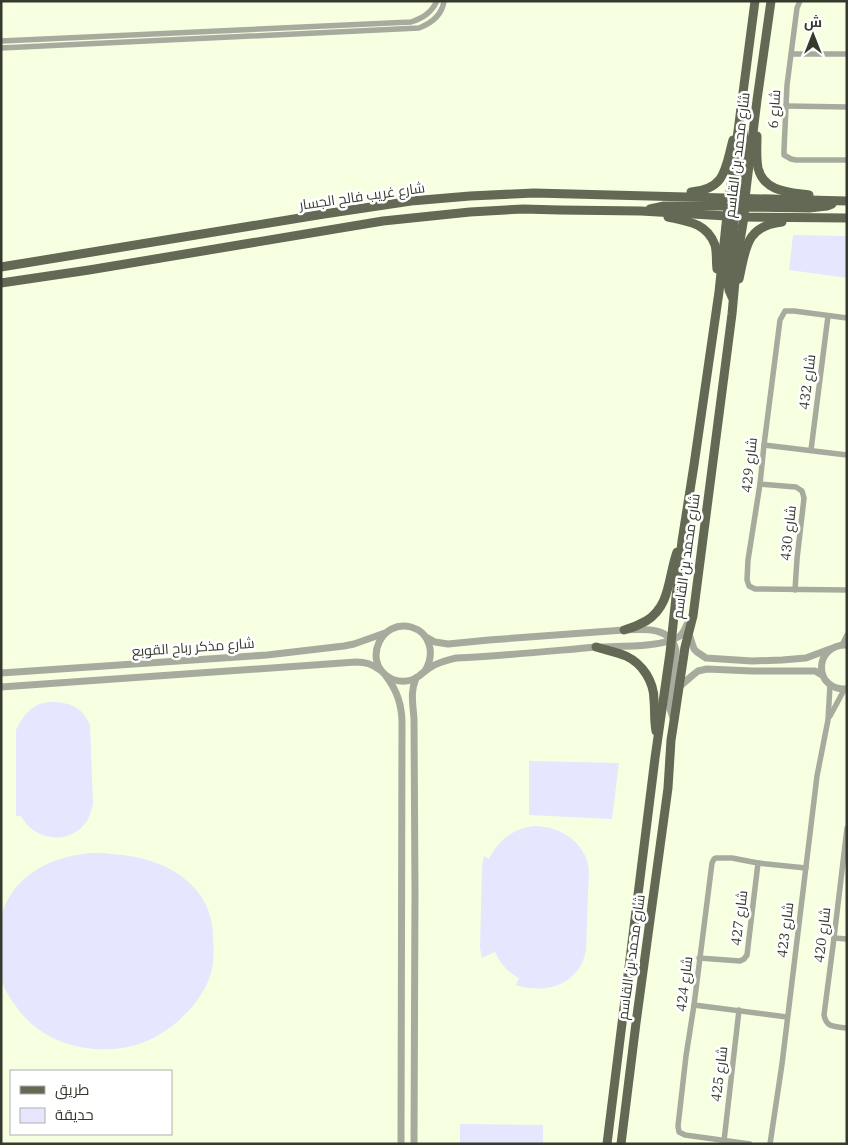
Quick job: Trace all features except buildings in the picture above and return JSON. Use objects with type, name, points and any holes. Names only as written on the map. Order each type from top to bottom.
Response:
[{"type":"main road","name":"شارع محمد بن القاسم","points":[[621,1144],[666,798],[670,749],[685,642],[693,616],[732,314],[737,259],[740,122],[755,1]]},
{"type":"main road","name":"شارع محمد بن القاسم","points":[[606,1144],[670,653],[682,541],[719,292],[757,100],[771,1]]},
{"type":"main road","points":[[757,100],[758,167],[767,183],[776,190],[844,201]]},
{"type":"main road","points":[[644,196],[710,189],[724,172],[742,106]]},
{"type":"main road","name":"شارع غريب فالح الجسار","points":[[1,267],[324,214],[411,201],[470,196],[534,193],[644,196],[737,207]]},
{"type":"main road","points":[[641,211],[664,206],[808,208],[827,206],[844,201]]},
{"type":"main road","points":[[737,207],[818,218]]},
{"type":"main road","name":"شارع غريب فالح الجسار","points":[[1,283],[336,228],[418,217],[523,209],[641,211]]},
{"type":"main road","points":[[641,211],[693,222],[701,226],[715,245],[719,292]]},
{"type":"main road","points":[[732,314],[748,243],[761,228],[772,223],[818,218],[847,218]]},
{"type":"main road","points":[[624,630],[646,622],[662,606],[673,565],[682,541]]},
{"type":"main road","points":[[596,647],[626,656],[641,667],[646,674],[653,691],[654,724],[658,739]]},
{"type":"street","points":[[1,41],[411,22],[428,14],[437,1]]},
{"type":"street","points":[[1,48],[419,28],[434,21],[444,1]]},
{"type":"street","name":"شارع 6","points":[[800,1],[797,8],[786,106],[784,155],[796,160],[847,160]]},
{"type":"street","points":[[792,54],[847,54]]},
{"type":"street","points":[[786,106],[847,107]]},
{"type":"street","name":"شارع 429","points":[[847,318],[785,311],[780,320],[760,484],[748,560],[747,580],[749,586],[755,589],[847,590]]},
{"type":"street","name":"شارع 432","points":[[811,450],[828,316]]},
{"type":"street","points":[[764,445],[847,454]]},
{"type":"street","name":"شارع 430","points":[[760,484],[796,487],[802,492],[804,498],[795,590]]},
{"type":"street","points":[[425,670],[456,658],[651,644],[670,640],[681,634],[693,616]]},
{"type":"street","points":[[384,673],[393,679],[409,681],[425,670],[431,657],[430,649],[428,642],[418,630],[401,626],[392,629],[380,638],[376,651],[378,665],[395,690],[402,714],[401,1144]]},
{"type":"street","points":[[424,636],[435,642],[448,644],[624,630],[652,630],[665,634],[676,650],[670,709],[674,721]]},
{"type":"street","name":"شارع مذكر رباح القوبع","points":[[1,674],[267,655],[344,646],[385,633]]},
{"type":"street","points":[[689,634],[694,649],[706,658],[752,661],[806,658],[844,645],[847,635]]},
{"type":"street","points":[[822,675],[822,660],[830,649]]},
{"type":"street","points":[[706,658],[702,664],[707,669]]},
{"type":"street","name":"شارع مذكر رباح القوبع","points":[[1,687],[356,662],[372,664],[384,673]]},
{"type":"street","points":[[679,687],[698,671],[707,669],[815,671],[822,675],[830,685],[845,689]]},
{"type":"street","points":[[414,1144],[414,726],[412,697],[416,678]]},
{"type":"street","name":"شارع 423","points":[[770,1144],[782,1064],[817,776],[828,720],[830,685]]},
{"type":"street","name":"شارع 423","points":[[828,720],[845,689]]},
{"type":"street","name":"شارع 420","points":[[847,828],[844,887],[834,938],[824,1016],[825,1022],[829,1026],[847,1028]]},
{"type":"street","name":"شارع 424","points":[[750,1144],[685,1135],[679,1132],[678,1126],[712,863],[716,858],[732,858],[806,868]]},
{"type":"street","name":"شارع 427","points":[[699,958],[740,961],[747,955],[758,863]]},
{"type":"street","points":[[834,938],[847,939]]},
{"type":"street","points":[[401,964],[415,964]]},
{"type":"street","points":[[694,1005],[787,1017]]},
{"type":"street","name":"شارع 425","points":[[724,1141],[739,1010]]},
{"type":"street","points":[[401,1118],[405,1126],[405,1144]]},
{"type":"green space","points":[[793,235],[847,236],[847,278],[789,270]]},
{"type":"green space","points":[[56,702],[77,708],[90,725],[93,804],[86,823],[81,828],[65,836],[48,837],[32,830],[21,816],[16,816],[16,730],[23,717],[34,707],[43,703]]},
{"type":"green space","points":[[529,761],[619,763],[612,819],[529,815]]},
{"type":"green space","points":[[535,826],[560,832],[575,841],[585,855],[589,872],[586,950],[583,962],[569,979],[560,984],[539,989],[516,985],[519,978],[505,967],[495,952],[482,958],[480,948],[482,867],[484,856],[489,859],[497,846],[514,832]]},
{"type":"green space","points":[[89,853],[136,857],[151,861],[178,874],[201,896],[211,921],[214,946],[213,965],[208,982],[201,995],[191,1008],[168,1029],[142,1043],[128,1047],[96,1049],[80,1047],[50,1037],[25,1018],[8,995],[1,978],[1,918],[11,893],[36,870],[56,860]]},
{"type":"green space","points":[[460,1124],[543,1125],[543,1144],[460,1144]]}]
